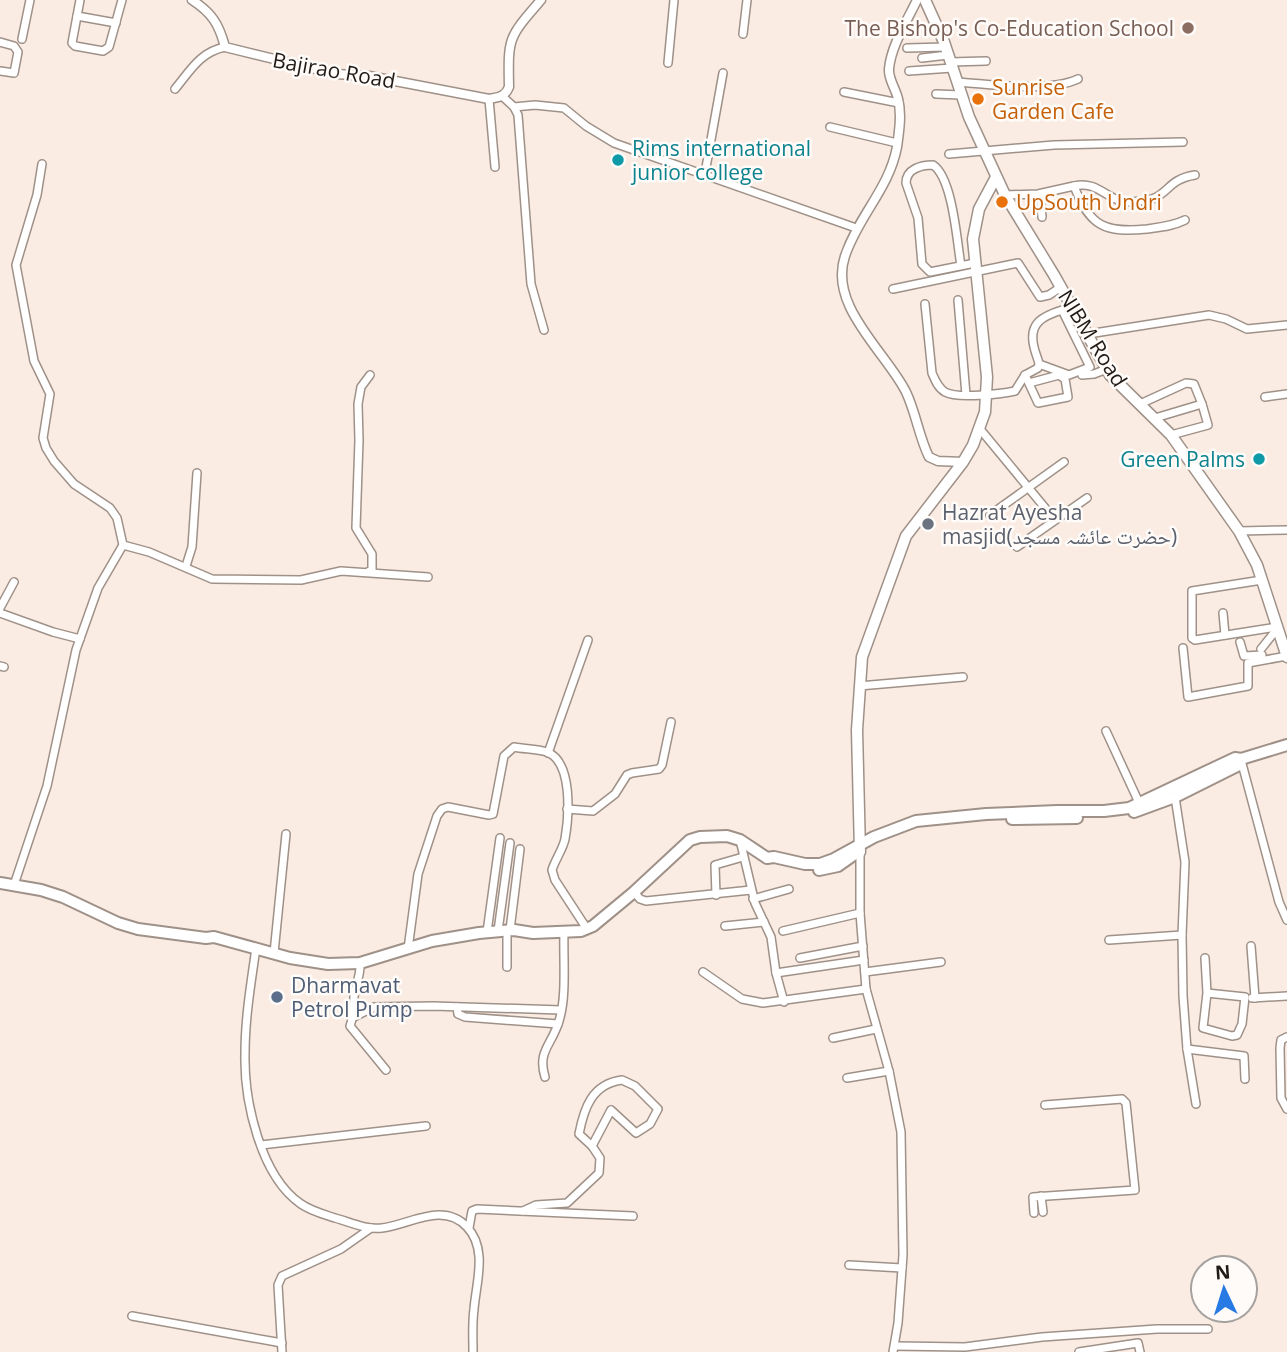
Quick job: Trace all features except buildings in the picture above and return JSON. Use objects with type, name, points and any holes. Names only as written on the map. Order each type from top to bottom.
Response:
[{"type":"highway","points":[[1141,806],[1235,758],[1241,759],[1287,745]]},
{"type":"highway","points":[[0,883],[38,889],[63,897],[118,923],[138,929],[214,937],[299,965],[360,966],[453,937],[529,930],[533,933],[564,932],[593,925],[690,841],[716,835],[740,840],[767,858],[820,864],[860,848],[898,827],[1025,811],[1104,811],[1141,806],[1175,797],[1239,765],[1241,759]]},
{"type":"highway","points":[[255,950],[332,967]]},
{"type":"main road","name":"NIBM Road","points":[[925,0],[961,95],[1005,195],[1117,384],[1171,435],[1239,531],[1253,555],[1287,655]]},
{"type":"main road","points":[[860,848],[857,768],[862,657],[901,545],[963,462],[980,429],[988,394],[975,267],[974,226],[979,209],[996,177]]},
{"type":"street","points":[[22,39],[30,0]]},
{"type":"street","points":[[80,0],[72,41],[75,46],[105,50],[109,47],[122,0]]},
{"type":"street","points":[[175,89],[200,58],[211,50],[225,47],[218,23],[210,12],[192,0]]},
{"type":"street","points":[[541,0],[515,30],[510,42],[509,87],[502,96],[514,107],[517,116],[531,284],[544,330]]},
{"type":"street","points":[[668,63],[674,0]]},
{"type":"street","points":[[743,33],[747,0]]},
{"type":"street","points":[[917,0],[897,43],[889,69],[899,103],[897,143],[888,179],[856,228],[842,272],[853,315],[906,392],[929,457],[938,461],[963,462]]},
{"type":"street","points":[[77,16],[116,23]]},
{"type":"street","points":[[0,42],[14,46],[18,52],[14,72],[0,71]]},
{"type":"street","name":"Bajirao Road","points":[[225,47],[336,74],[369,76],[489,99],[502,96]]},
{"type":"street","points":[[907,48],[949,58]]},
{"type":"street","points":[[922,58],[986,61]]},
{"type":"street","points":[[909,71],[949,58]]},
{"type":"street","points":[[705,173],[723,73]]},
{"type":"street","points":[[957,82],[1044,85],[1078,79]]},
{"type":"street","points":[[844,92],[899,103]]},
{"type":"street","points":[[936,94],[961,95]]},
{"type":"street","points":[[489,99],[495,167]]},
{"type":"street","points":[[514,107],[535,104],[565,108],[586,126],[614,143],[856,228]]},
{"type":"street","points":[[830,127],[897,143]]},
{"type":"street","points":[[949,154],[1054,145],[1183,142]]},
{"type":"street","points":[[15,885],[47,786],[80,639],[98,588],[123,545],[117,518],[110,509],[74,484],[54,461],[43,438],[50,394],[34,361],[16,265],[37,195],[42,164]]},
{"type":"street","points":[[961,266],[942,173],[933,165],[913,169],[906,178],[906,183],[918,218],[922,264],[930,272],[961,266],[1018,263],[1040,297],[1061,287]]},
{"type":"street","points":[[1005,195],[1040,194],[1090,185],[1119,201],[1129,202],[1152,199],[1174,181],[1195,175]]},
{"type":"street","points":[[1074,186],[1088,213],[1108,229],[1163,227],[1185,220]]},
{"type":"street","points":[[1040,194],[1042,217]]},
{"type":"street","points":[[893,289],[975,267]]},
{"type":"street","points":[[958,300],[966,395]]},
{"type":"street","points":[[925,304],[935,382],[945,392],[966,395],[1015,391],[1025,375],[1039,365]]},
{"type":"street","points":[[1062,310],[1091,365],[1069,375],[1039,365],[1033,340],[1038,321],[1042,316],[1062,310]]},
{"type":"street","points":[[1088,334],[1209,315],[1226,318],[1247,329],[1287,325]]},
{"type":"street","points":[[1082,375],[1107,369]]},
{"type":"street","points":[[368,572],[372,570],[373,561],[356,528],[358,404],[361,387],[370,375]]},
{"type":"street","points":[[1025,375],[1038,403],[1068,397],[1065,379],[1059,375],[1029,383]]},
{"type":"street","points":[[1140,404],[1189,382],[1194,384],[1208,425],[1171,435]]},
{"type":"street","points":[[1265,397],[1287,394]]},
{"type":"street","points":[[1155,418],[1202,404]]},
{"type":"street","points":[[980,429],[1055,520]]},
{"type":"street","points":[[990,515],[1064,462]]},
{"type":"street","points":[[186,566],[192,547],[197,473]]},
{"type":"street","points":[[1017,547],[1087,498]]},
{"type":"street","points":[[1239,531],[1287,530]]},
{"type":"street","points":[[123,545],[186,566],[212,579],[301,580],[341,570],[428,577]]},
{"type":"street","points":[[1262,580],[1192,591],[1193,640],[1277,628]]},
{"type":"street","points":[[14,582],[0,610],[53,632],[80,639]]},
{"type":"street","points":[[1223,613],[1225,635]]},
{"type":"street","points":[[1183,648],[1188,697],[1248,686],[1248,663],[1262,655],[1277,628]]},
{"type":"street","points":[[548,753],[588,640]]},
{"type":"street","points":[[1240,642],[1244,656],[1287,655]]},
{"type":"street","points":[[859,686],[963,677]]},
{"type":"street","points":[[567,809],[593,811],[615,794],[627,775],[659,769],[671,722]]},
{"type":"street","points":[[1106,731],[1141,806]]},
{"type":"street","points":[[408,951],[418,874],[437,816],[442,809],[448,807],[493,814],[504,756],[514,747],[548,753],[561,763],[566,778],[567,809],[564,842],[552,870],[555,880],[593,925]]},
{"type":"street","points":[[1241,759],[1279,902],[1287,920]]},
{"type":"street","points":[[1175,797],[1185,862],[1182,935],[1187,1049],[1196,1104]]},
{"type":"street","points":[[274,953],[286,834]]},
{"type":"street","points":[[500,838],[498,934],[507,967]]},
{"type":"street","points":[[740,840],[752,894],[771,937],[776,973],[784,1002]]},
{"type":"street","points":[[498,934],[510,843]]},
{"type":"street","points":[[860,848],[860,913],[866,989],[889,1072],[901,1132],[904,1224],[894,1349],[965,1347],[1042,1337],[1157,1329],[1208,1329]]},
{"type":"street","points":[[498,934],[520,849]]},
{"type":"street","points":[[716,895],[715,865],[743,857]]},
{"type":"street","points":[[634,892],[646,901],[752,894],[789,888]]},
{"type":"street","points":[[783,931],[860,913]]},
{"type":"street","points":[[725,926],[764,922]]},
{"type":"street","points":[[545,1077],[541,1058],[558,1024],[561,1010],[564,932]]},
{"type":"street","points":[[1109,940],[1182,935]]},
{"type":"street","points":[[800,958],[863,946]]},
{"type":"street","points":[[1251,946],[1255,998]]},
{"type":"street","points":[[255,950],[247,1009],[245,1056],[250,1103],[272,1173],[299,1203],[312,1211],[371,1228],[383,1228],[444,1214],[468,1228],[478,1253],[480,1267],[474,1307],[472,1352]]},
{"type":"street","points":[[1205,958],[1207,993],[1203,1028],[1237,1035],[1245,998]]},
{"type":"street","points":[[776,973],[864,960]]},
{"type":"street","points":[[865,972],[941,962]]},
{"type":"street","points":[[360,966],[354,995],[354,1017],[350,1026],[386,1070]]},
{"type":"street","points":[[703,972],[742,999],[763,1003],[866,989]]},
{"type":"street","points":[[1207,993],[1245,998],[1287,996]]},
{"type":"street","points":[[354,1017],[374,1007],[561,1010]]},
{"type":"street","points":[[457,1007],[458,1014],[465,1017],[558,1024]]},
{"type":"street","points":[[833,1038],[876,1029]]},
{"type":"street","points":[[1287,1037],[1281,1040],[1280,1048],[1281,1098],[1287,1108]]},
{"type":"street","points":[[1187,1049],[1244,1056],[1245,1079]]},
{"type":"street","points":[[847,1078],[889,1072]]},
{"type":"street","points":[[523,1211],[536,1205],[567,1203],[599,1173],[600,1158],[592,1146],[579,1135],[583,1112],[602,1086],[622,1080],[658,1109],[650,1124],[636,1133],[611,1110],[592,1146]]},
{"type":"street","points":[[1034,1213],[1033,1197],[1135,1190],[1126,1104],[1122,1099],[1045,1105]]},
{"type":"street","points":[[261,1144],[426,1126]]},
{"type":"street","points":[[1041,1196],[1043,1212]]},
{"type":"street","points":[[468,1228],[474,1210],[633,1216]]},
{"type":"street","points":[[282,1352],[278,1285],[282,1276],[341,1249],[371,1228]]},
{"type":"street","points":[[849,1265],[902,1268]]},
{"type":"street","points":[[132,1316],[282,1343]]},
{"type":"street","points":[[1079,1352],[1138,1343],[1140,1352]]},
{"type":"place","name":"The Bishop's Co-Education School","points":[[1188,28]]},
{"type":"place","name":"Sunrise Garden Cafe","points":[[978,99]]},
{"type":"place","name":"Rims international junior college","points":[[618,160]]},
{"type":"place","name":"UpSouth Undri","points":[[1002,202]]},
{"type":"place","name":"Green Palms","points":[[1259,459]]},
{"type":"place","name":"Hazrat Ayesha masjid(حضرت عائشہ مسجد)","points":[[928,524]]},
{"type":"place","name":"Dharmavat Petrol Pump","points":[[277,997]]}]
